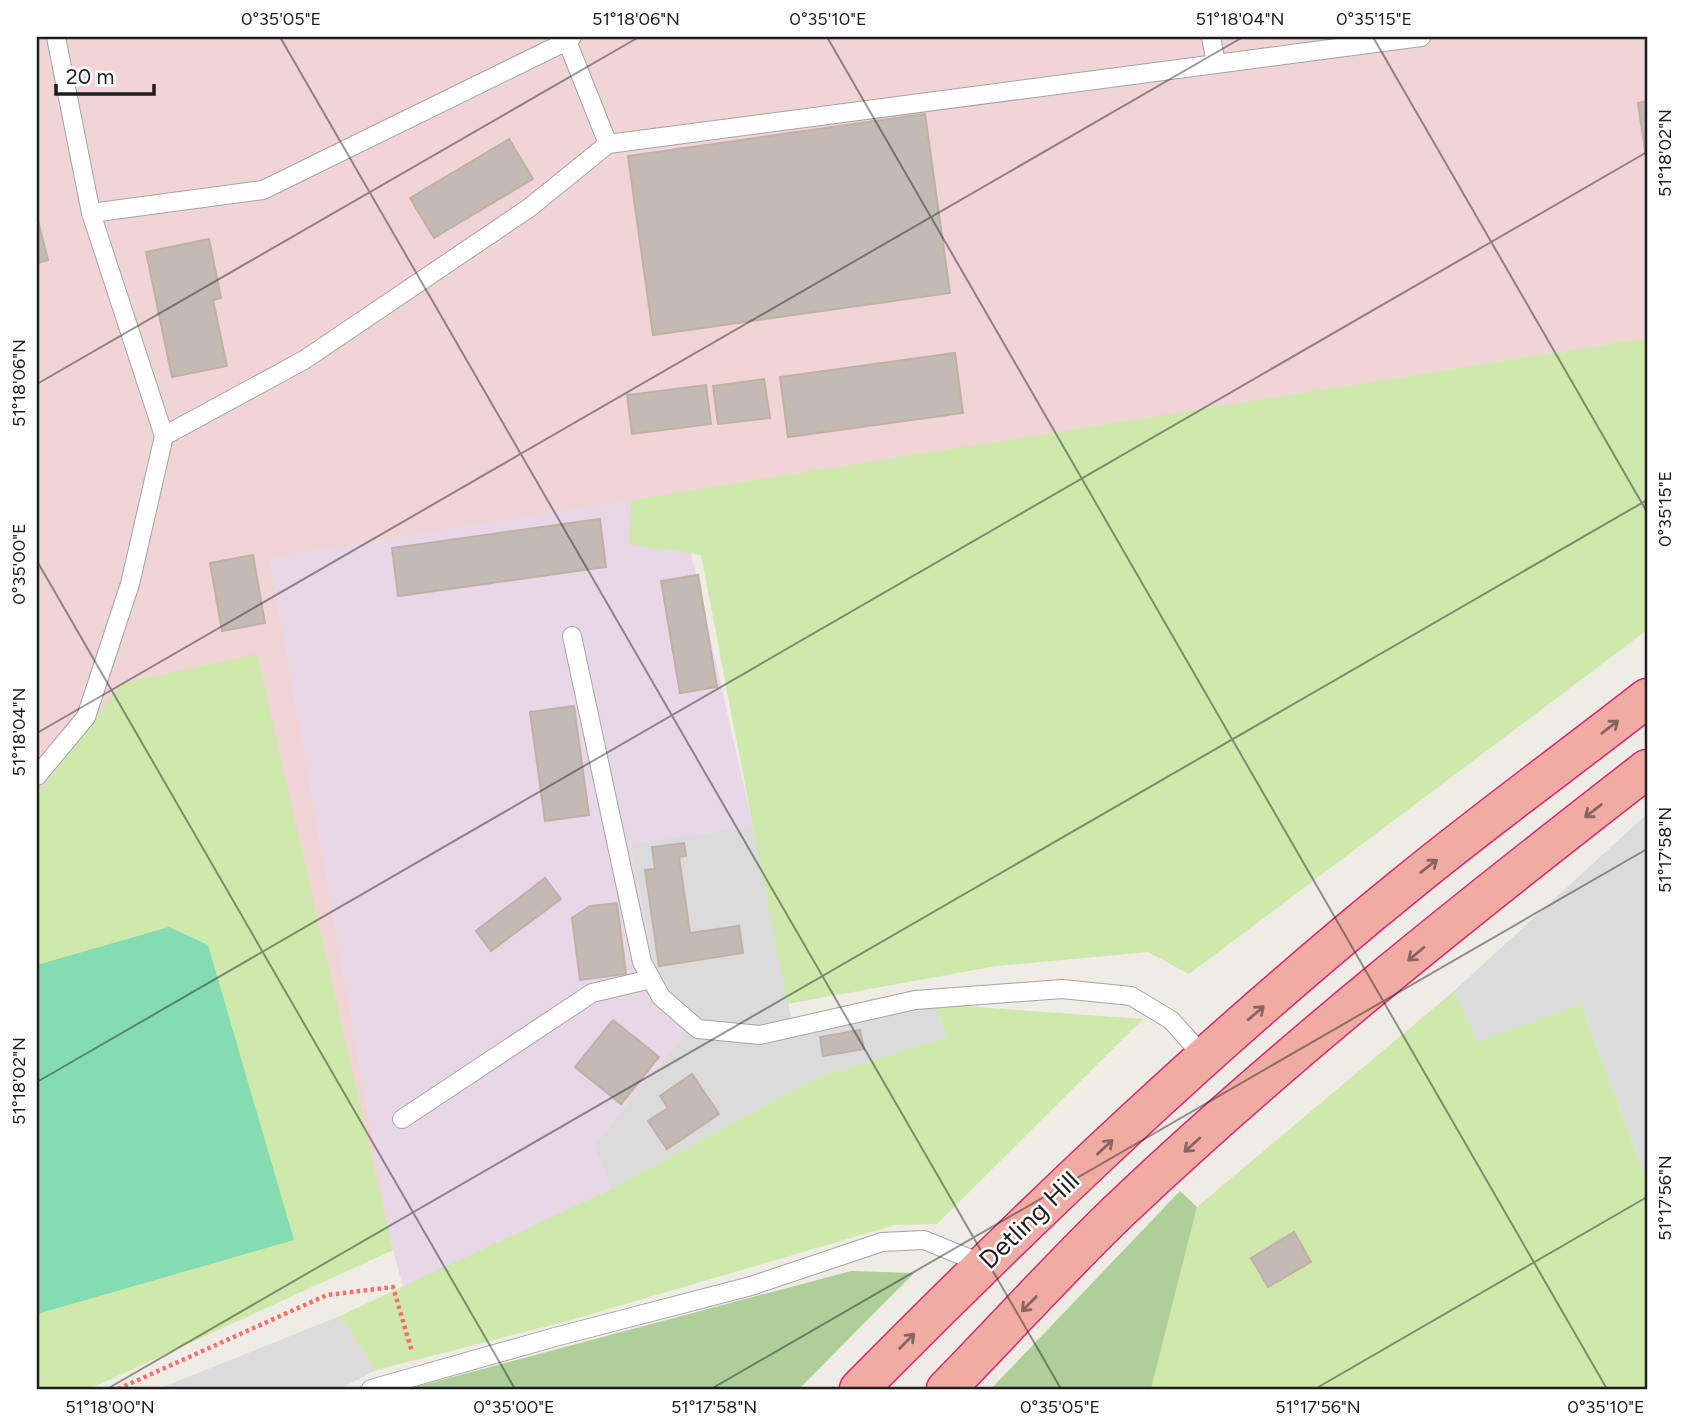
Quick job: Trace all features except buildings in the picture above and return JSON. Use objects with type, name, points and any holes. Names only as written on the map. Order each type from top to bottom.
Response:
[{"type":"highway","name":"Detling Hill","points":[[859,1389],[984,1264],[1204,1057],[1408,883],[1647,698]]},
{"type":"highway","points":[[946,1389],[1122,1208],[1242,1100],[1486,895],[1647,769]]},
{"type":"lane","points":[[37,776],[86,717],[130,584],[164,436],[91,213],[56,37]]},
{"type":"lane","points":[[1211,37],[1216,63]]},
{"type":"lane","points":[[164,436],[304,360],[529,208],[608,144],[1421,37]]},
{"type":"lane","points":[[91,213],[263,190],[570,39],[608,144]]},
{"type":"lane","points":[[572,636],[642,962],[661,996],[698,1029],[761,1035],[915,1000],[1062,989],[1131,996],[1171,1020],[1204,1057]]},
{"type":"lane","points":[[402,1119],[592,993],[651,979]]},
{"type":"lane","points":[[371,1389],[751,1286],[882,1242],[924,1240],[984,1264]]},
{"type":"path","points":[[118,1389],[327,1295],[393,1287],[419,1375]]},
{"type":"shaded area","points":[[37,37],[1647,37],[1647,338],[270,558],[393,1250],[37,1385]]},
{"type":"shaded area","points":[[631,500],[630,544],[691,553],[753,826],[630,845],[654,963],[685,1035],[594,1145],[611,1189],[403,1287],[393,1250],[270,558]]},
{"type":"shaded area","points":[[1647,814],[1647,1182],[1581,1004],[1477,1043],[1454,991]]},
{"type":"shaded area","points":[[753,826],[794,1032],[934,1004],[947,1037],[816,1078],[611,1189],[594,1145],[685,1034],[654,963],[630,844]]},
{"type":"shaded area","points":[[340,1316],[376,1370],[340,1389],[158,1389]]},
{"type":"green space","points":[[1647,338],[1647,630],[1189,974],[1148,952],[996,966],[787,1004],[701,555],[629,544],[631,500]]},
{"type":"green space","points":[[257,654],[393,1250],[89,1389],[37,1389],[37,795],[122,683]]},
{"type":"green space","points":[[169,927],[208,945],[294,1240],[37,1314],[37,965]]},
{"type":"green space","points":[[1454,991],[1477,1042],[1581,1004],[1647,1182],[1647,1389],[1151,1389],[1197,1207]],"holes":[[[1294,1233],[1268,1287],[1251,1257]]]},
{"type":"green space","points":[[934,1004],[1143,1019],[937,1224],[895,1225],[564,1322],[376,1370],[340,1316],[611,1189],[816,1078],[947,1037]]},
{"type":"green space","points":[[1180,1191],[1197,1207],[1151,1389],[991,1389]]},
{"type":"green space","points":[[851,1271],[914,1273],[799,1389],[407,1389]]}]
